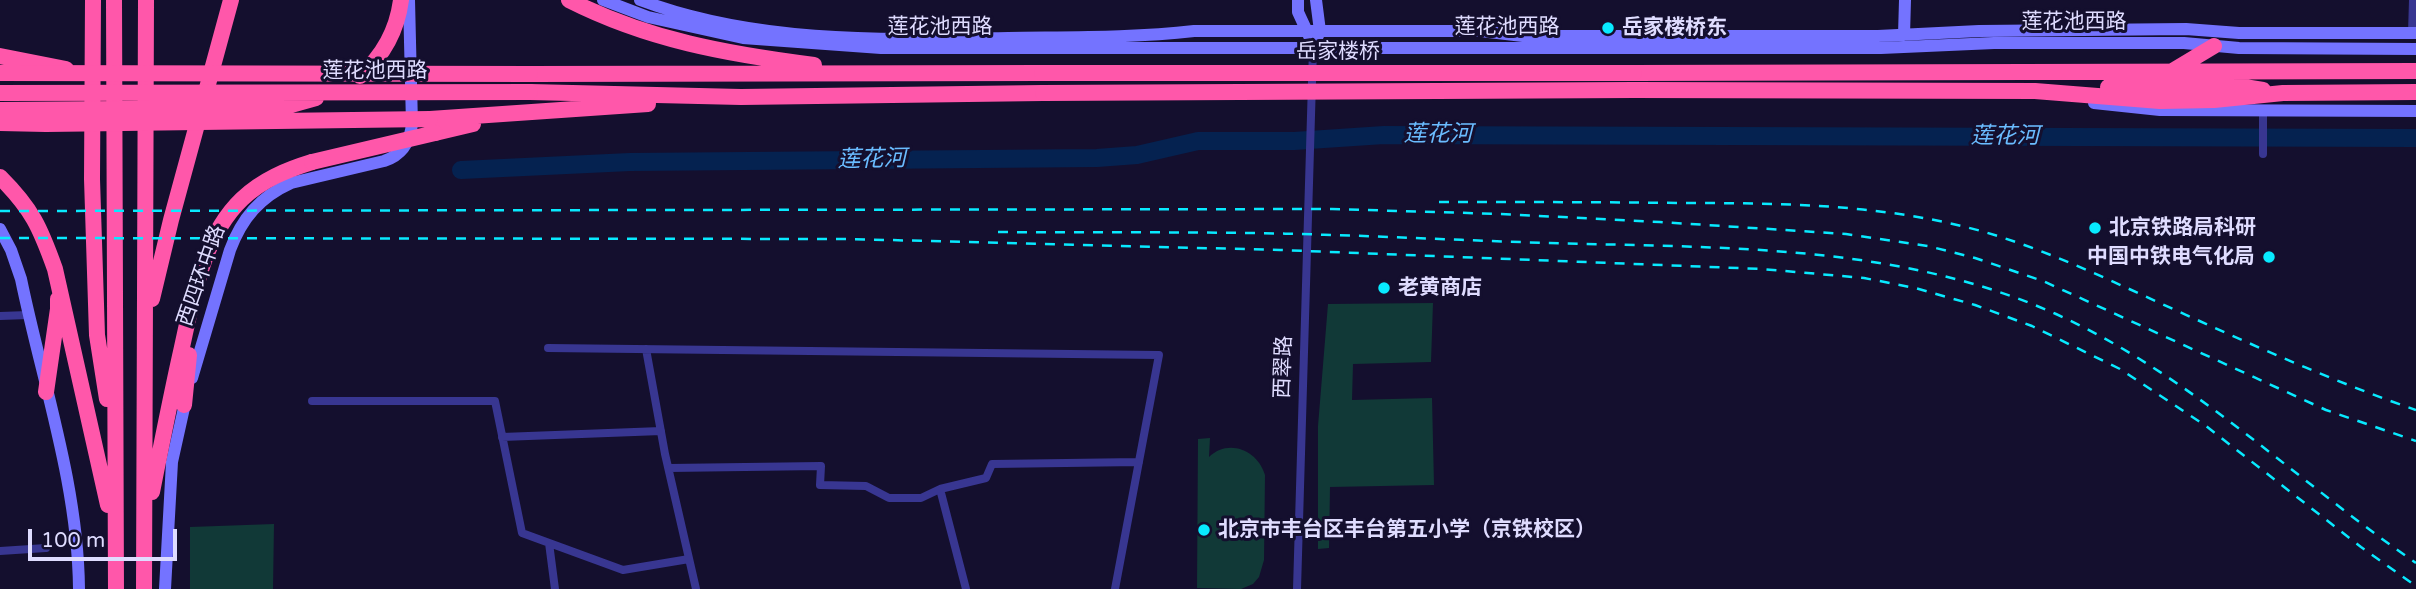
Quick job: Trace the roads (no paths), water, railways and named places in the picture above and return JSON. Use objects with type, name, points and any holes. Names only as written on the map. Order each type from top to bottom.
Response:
[{"type":"highway","points":[[145,334],[171,220],[231,0]]},
{"type":"highway","points":[[0,110],[246,108],[291,105],[320,97],[352,81],[377,60],[397,24],[401,0]]},
{"type":"highway","points":[[569,0],[642,31],[690,46],[879,74]]},
{"type":"highway","points":[[93,6],[92,179],[97,335],[115,449]]},
{"type":"highway","points":[[114,6],[116,589]]},
{"type":"highway","name":"西四环中路","points":[[144,589],[146,6]]},
{"type":"highway","points":[[2173,70],[2214,38]]},
{"type":"highway","points":[[0,56],[92,73]]},
{"type":"highway","points":[[2173,70],[2416,71]]},
{"type":"highway","name":"岳家楼桥","points":[[1042,73],[2173,70]]},
{"type":"highway","name":"莲花池西路","points":[[0,73],[1042,73]]},
{"type":"highway","name":"岳家楼桥","points":[[1043,93],[1634,90],[2035,92]]},
{"type":"highway","name":"莲花池西路","points":[[0,93],[530,92],[741,97],[1043,93]]},
{"type":"highway","points":[[2035,92],[2160,101],[2214,100],[2283,93],[2416,92]]},
{"type":"highway","points":[[145,536],[164,425],[195,290],[212,243],[224,220],[241,200],[262,183],[286,170],[433,126],[512,114],[741,97]]},
{"type":"highway","points":[[0,123],[433,126]]},
{"type":"highway","points":[[0,177],[27,205],[42,233],[55,269],[116,537]]},
{"type":"highway","points":[[46,392],[58,309],[55,269]]},
{"type":"highway","points":[[184,405],[195,290]]},
{"type":"street","name":"西四环中路","points":[[165,589],[172,462],[184,405],[236,234],[254,208],[276,190],[291,183],[384,162],[394,158],[407,144],[412,124],[409,0]]},
{"type":"street","name":"莲花池西路","points":[[603,0],[648,17],[743,38],[881,48],[1881,48],[1994,43],[2184,43],[2214,38],[2414,33]]},
{"type":"street","name":"莲花池西路","points":[[640,0],[718,22],[781,32],[879,39],[1149,36],[1194,31],[1480,31],[1547,37],[1905,35],[1979,31],[2186,29],[2239,48],[2416,49]]},
{"type":"street","points":[[1298,0],[1298,12],[1314,31]]},
{"type":"street","points":[[1313,48],[1316,0]]},
{"type":"street","points":[[1905,0],[1905,35]]},
{"type":"street","points":[[2414,6],[2414,33]]},
{"type":"street","name":"西翠路","points":[[1297,589],[1313,48]]},
{"type":"street","points":[[2035,92],[2132,108],[2194,111],[2416,111]]},
{"type":"street","points":[[2263,111],[2263,154]]},
{"type":"street","points":[[0,229],[21,279],[46,392],[71,508],[79,589]]},
{"type":"street","points":[[0,316],[28,315]]},
{"type":"street","points":[[548,348],[1159,355],[1115,589]]},
{"type":"street","points":[[646,349],[696,589]]},
{"type":"street","points":[[312,401],[495,401],[522,533],[623,570],[689,559]]},
{"type":"street","points":[[502,437],[661,431]]},
{"type":"street","points":[[669,468],[821,467],[820,485],[866,486],[889,498],[920,498],[940,489],[986,478],[992,464],[1139,462]]},
{"type":"street","points":[[940,489],[966,589]]},
{"type":"street","points":[[549,543],[555,589]]},
{"type":"street","points":[[0,551],[46,548]]},
{"type":"waterway","name":"莲花河","points":[[461,170],[630,162],[1097,158],[1137,155],[1198,141],[1294,141],[1384,135],[2416,138]]},
{"type":"railway","points":[[1439,202],[1795,205],[1870,210],[1944,222],[2004,238],[2050,255],[2288,360],[2416,410]]},
{"type":"railway","points":[[0,211],[1332,209],[1501,214],[1846,234],[1928,246],[1975,258],[2043,281],[2326,410],[2416,441]]},
{"type":"railway","points":[[998,232],[1289,234],[1678,246],[1807,254],[1934,274],[1996,291],[2056,314],[2152,367],[2241,430],[2416,563]]},
{"type":"railway","points":[[0,238],[849,239],[1280,250],[1762,269],[1864,278],[1915,288],[1975,305],[2032,326],[2120,369],[2206,426],[2361,547],[2416,586]]},
{"type":"place","name":"岳家楼桥东","points":[[1608,28]]},
{"type":"place","name":"北京铁路局科研","points":[[2095,228]]},
{"type":"place","name":"中国中铁电气化局","points":[[2269,257]]},
{"type":"place","name":"老黄商店","points":[[1384,288]]},
{"type":"place","name":"北京市丰台区丰台第五小学（京铁校区）","points":[[1204,530]]}]
